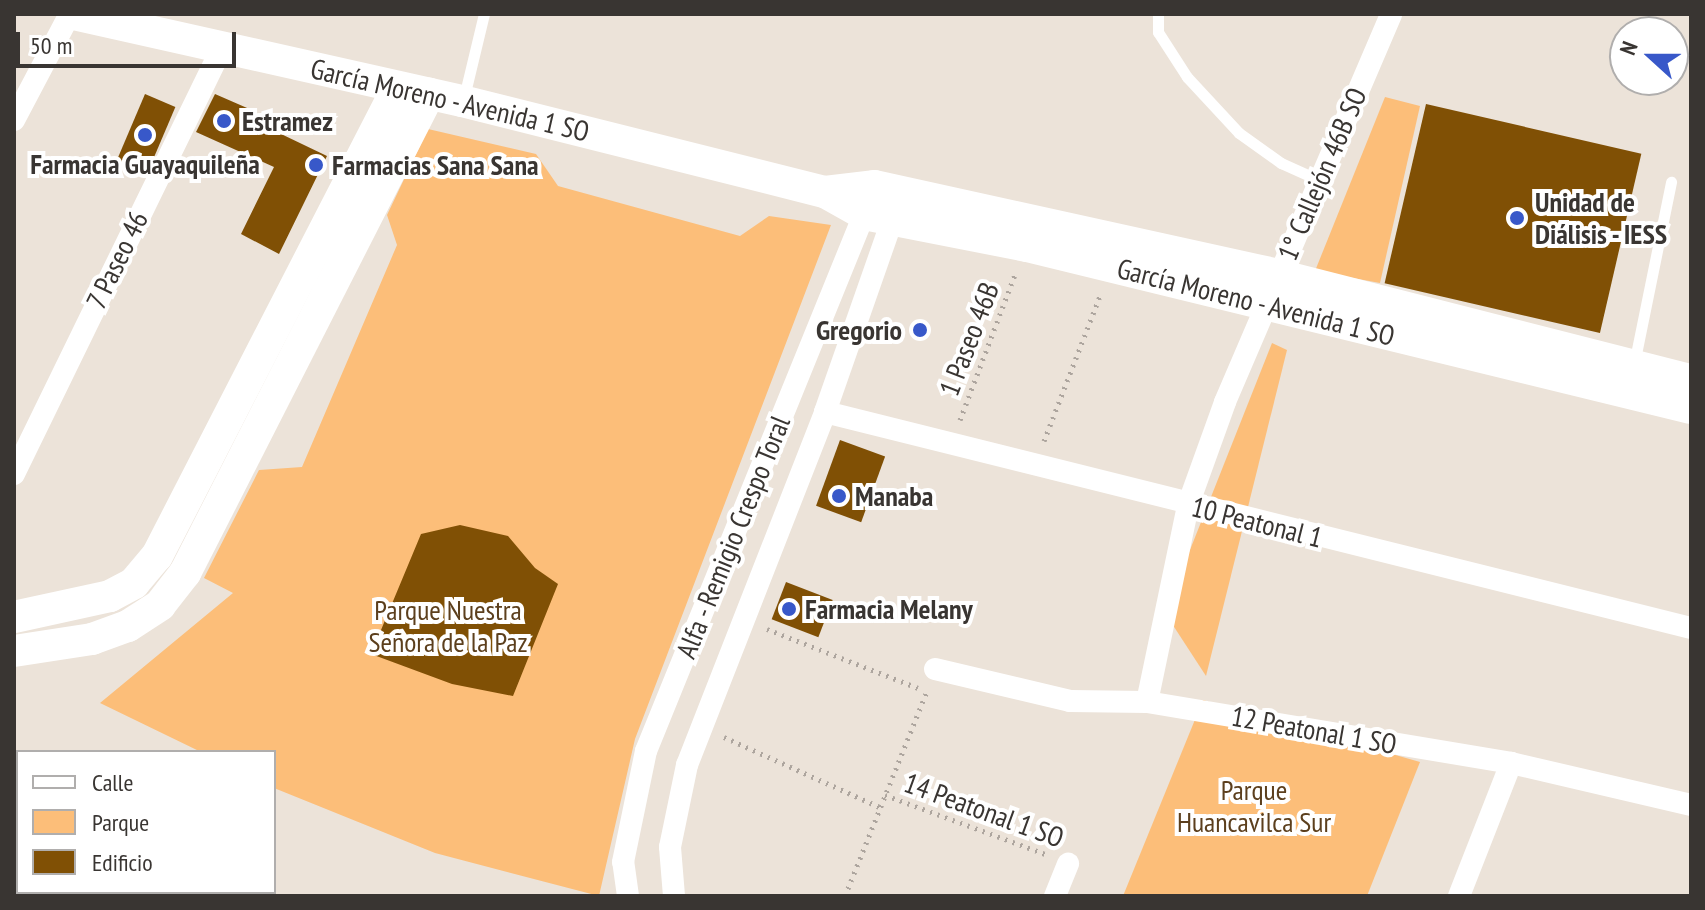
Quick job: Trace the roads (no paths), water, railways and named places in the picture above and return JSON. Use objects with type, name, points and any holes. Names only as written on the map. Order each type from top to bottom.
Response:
[{"type":"street","name":"1° Callejón 46B SO","points":[[1147,702],[1188,505],[1278,275],[1391,14]]},
{"type":"street","name":"García Moreno - Avenida 1 SO","points":[[85,15],[462,101],[825,192],[1278,275],[1691,380]]},
{"type":"street","points":[[14,120],[85,15]]},
{"type":"street","name":"7 Paseo 46","points":[[14,474],[222,47]]},
{"type":"street","points":[[14,617],[110,596],[134,583],[157,556],[414,90]]},
{"type":"street","points":[[14,651],[92,639],[128,626],[160,605],[185,573],[414,90]]},
{"type":"street","name":"García Moreno - Avenida 1 SO","points":[[883,202],[1027,246],[1691,408]]},
{"type":"street","name":"Alfa - Remigio Crespo Toral","points":[[674,896],[670,847],[687,765],[825,412],[883,202]]},
{"type":"street","name":"Alfa - Remigio Crespo Toral","points":[[628,896],[623,862],[646,751],[883,202]]},
{"type":"street","name":"10 Peatonal 1","points":[[825,412],[949,447],[1691,628]]},
{"type":"street","name":"12 Peatonal 1 SO","points":[[935,669],[1070,701],[1147,702],[1511,763],[1691,805]]},
{"type":"street","points":[[1459,896],[1511,763]]},
{"type":"street","points":[[1055,896],[1068,863]]},
{"type":"lane","points":[[462,101],[484,14]]},
{"type":"lane","points":[[1158,14],[1158,32],[1187,77],[1239,133],[1281,163],[1319,180]]},
{"type":"lane","points":[[1634,365],[1671,182]]},
{"type":"place","name":"Estramez","points":[[224,121]]},
{"type":"place","name":"Farmacia Guayaquileña","points":[[145,135]]},
{"type":"place","name":"Farmacias Sana Sana","points":[[316,165]]},
{"type":"place","name":"Unidad de Diálisis - IESS","points":[[1517,218]]},
{"type":"place","name":"Gregorio","points":[[920,330]]},
{"type":"place","name":"Manaba","points":[[839,496]]},
{"type":"place","name":"Farmacia Melany","points":[[789,609]]},
{"type":"park label","name":"Parque Nuestra Señora de la Paz","points":[[448,626]]},
{"type":"park label","name":"Parque Huancavilca Sur","points":[[1254,806]]}]
